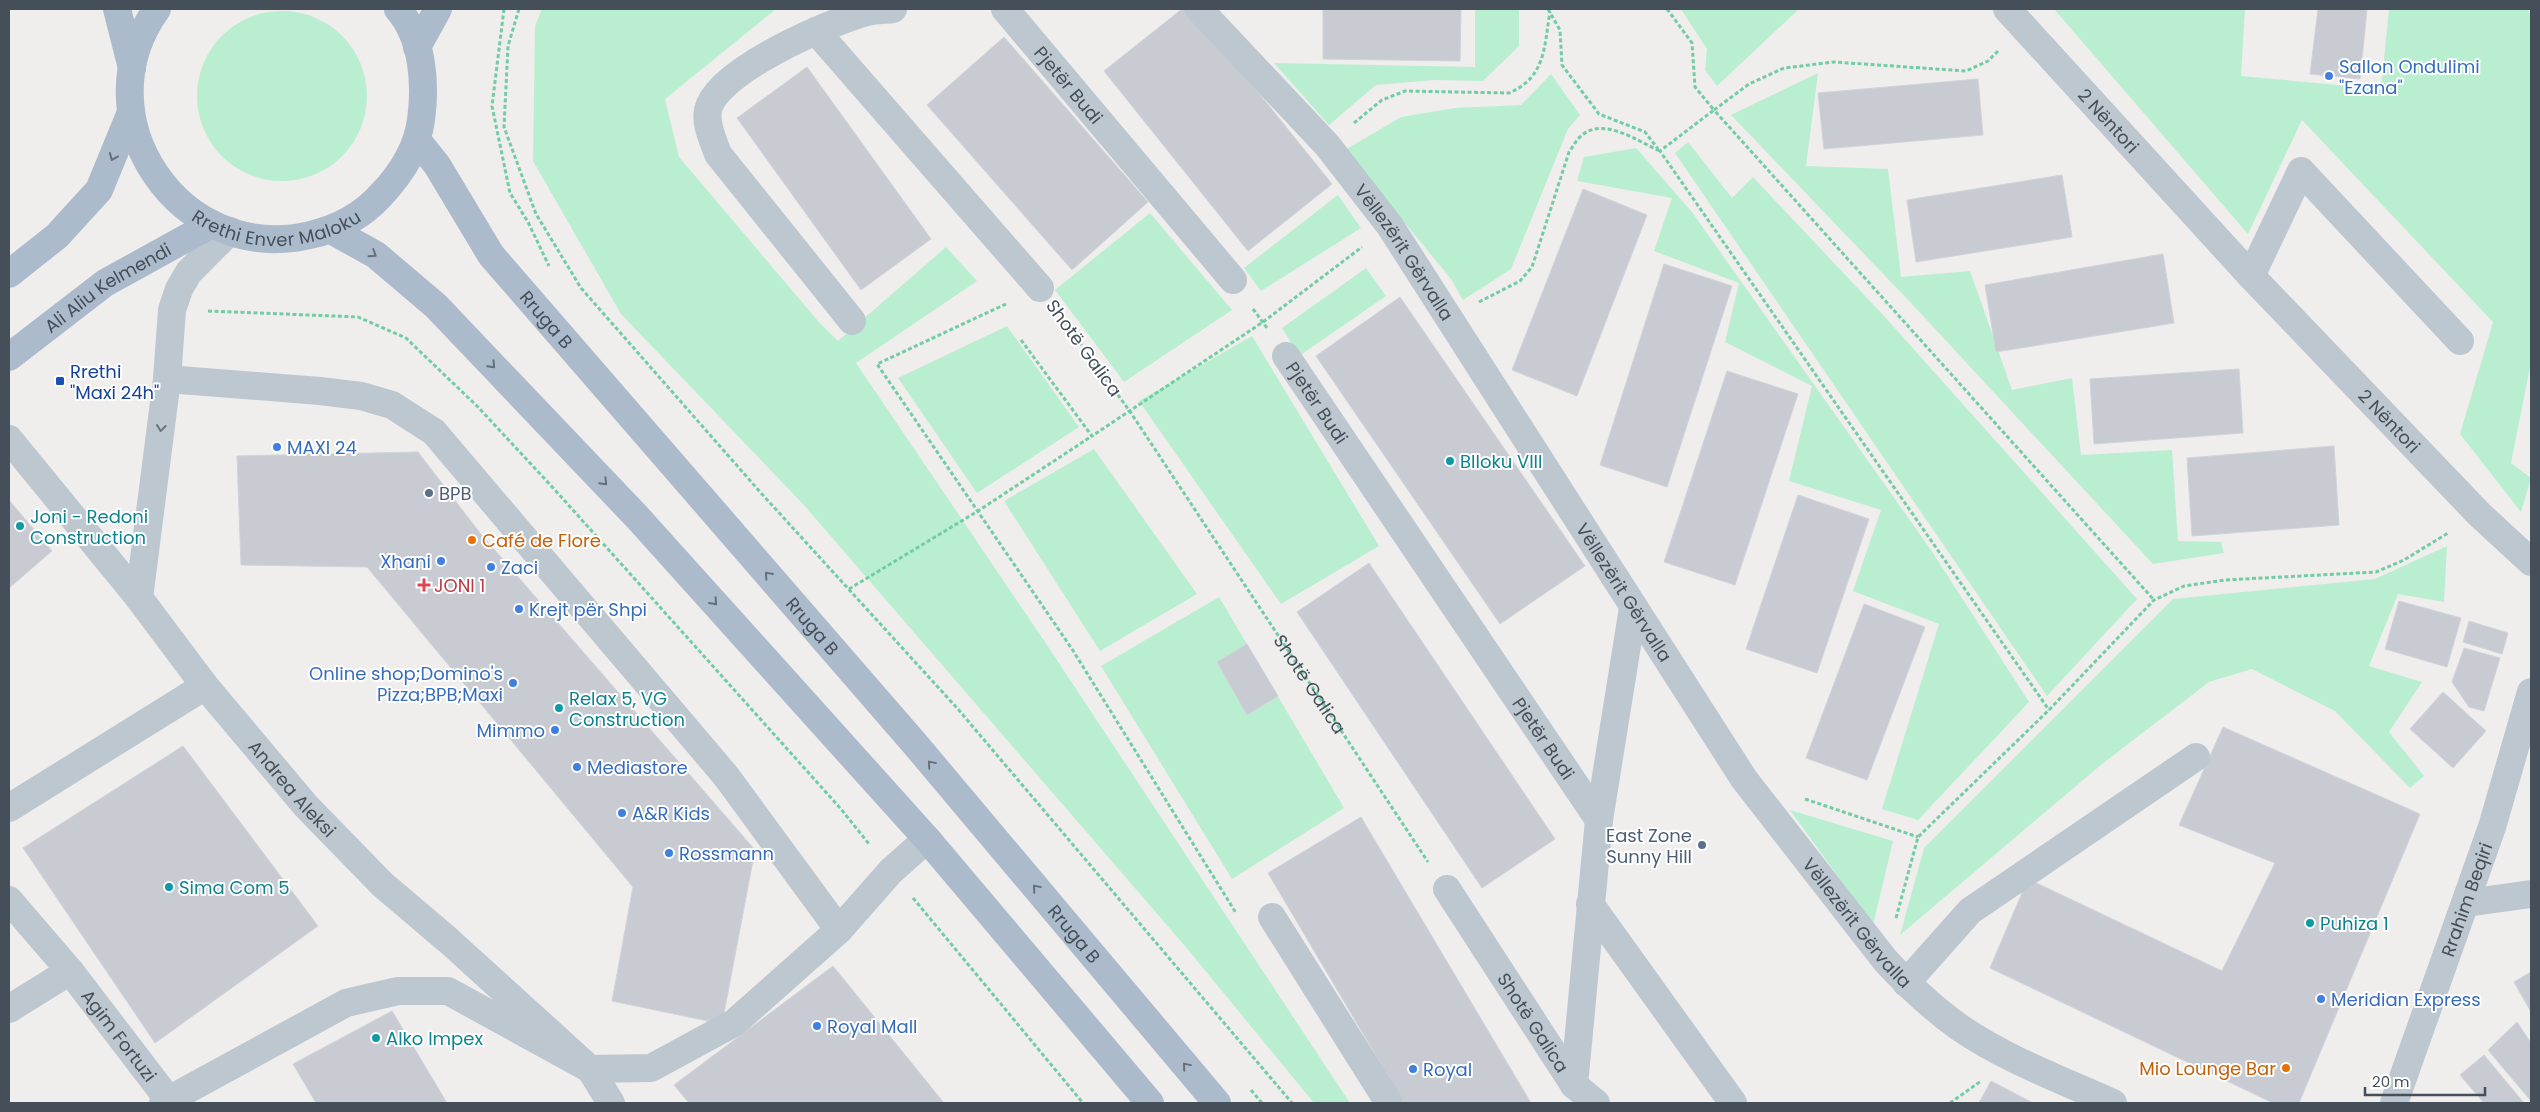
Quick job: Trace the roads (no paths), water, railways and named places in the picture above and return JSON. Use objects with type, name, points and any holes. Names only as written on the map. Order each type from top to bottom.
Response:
[{"type":"main road","points":[[117,9],[132,68]]},
{"type":"main road","name":"Rrethi Enver Maloku","points":[[158,9],[146,25],[132,68],[131,112],[144,155],[168,192],[202,220],[244,237],[288,240],[331,230],[369,208],[399,176],[417,140],[424,94],[430,23],[398,9]]},
{"type":"main road","points":[[9,274],[57,236],[100,190],[131,112]]},
{"type":"main road","name":"Rruga B","points":[[417,140],[437,165],[491,255],[915,744],[1217,1103]]},
{"type":"main road","name":"Ali Aliu Kelmendi","points":[[9,357],[105,283],[221,228]]},
{"type":"main road","points":[[331,230],[376,255],[436,306],[637,517],[927,839],[1150,1103]]},
{"type":"street","points":[[852,321],[718,154],[709,128],[708,110],[714,94],[771,52],[816,31],[867,12],[893,9]]},
{"type":"street","name":"Pjetër Budi","points":[[1005,9],[1233,280]]},
{"type":"street","name":"Vëllezërit Gërvalla","points":[[1199,9],[1327,145],[1390,226],[1744,779],[1885,960],[1906,983],[1959,1027],[2016,1059],[2113,1103]]},
{"type":"street","name":"2 Nëntori","points":[[2014,17],[2251,276],[2479,514],[2531,562]]},
{"type":"street","points":[[816,31],[1040,288]]},
{"type":"street","points":[[2251,276],[2301,171],[2460,341]]},
{"type":"street","points":[[139,598],[167,379],[172,310],[179,288],[221,228]]},
{"type":"street","name":"Pjetër Budi","points":[[1286,356],[1599,820]]},
{"type":"street","points":[[167,379],[361,396],[392,405],[434,432],[515,525],[726,776],[839,930]]},
{"type":"street","name":"Andrea Aleksi","points":[[9,439],[139,598],[205,686],[306,806],[382,884],[449,941],[590,1069],[611,1103]]},
{"type":"street","name":"Shotë Galica","points":[[1572,1094],[1599,820],[1633,608]]},
{"type":"street","points":[[9,808],[205,686]]},
{"type":"street","name":"Rrahim Beqiri","points":[[2394,1103],[2492,827],[2531,692]]},
{"type":"street","points":[[1906,983],[1970,911],[2196,757]]},
{"type":"street","points":[[168,1102],[346,1003],[398,991],[448,991],[590,1069],[651,1068],[734,1023],[839,930],[891,872],[927,839]]},
{"type":"street","name":"Shotë Galica","points":[[1447,889],[1572,1094]]},
{"type":"street","points":[[2466,903],[2531,894]]},
{"type":"street","name":"Agim Fortuzi","points":[[9,900],[70,971],[168,1102]]},
{"type":"street","points":[[1590,904],[1733,1103]]},
{"type":"street","points":[[1272,917],[1389,1103]]},
{"type":"street","name":"Agim Fortuzi","points":[[9,1008],[70,971]]},
{"type":"street","points":[[1572,1094],[1596,1103]]},
{"type":"place","name":"Sallon Ondulimi \"Ezana\"","points":[[2329,76]]},
{"type":"place","name":"Rrethi \"Maxi 24h\"","points":[[60,381]]},
{"type":"place","name":"MAXI 24","points":[[277,447]]},
{"type":"place","name":"Blloku VIII","points":[[1450,461]]},
{"type":"place","name":"BPB","points":[[429,493]]},
{"type":"place","name":"Joni - Redoni Construction","points":[[20,526]]},
{"type":"place","name":"Café de Flore","points":[[472,540]]},
{"type":"place","name":"Xhani","points":[[441,561]]},
{"type":"place","name":"Zaci","points":[[491,567]]},
{"type":"place","name":"JONI 1","points":[[424,585]]},
{"type":"place","name":"Krejt për Shpi","points":[[519,609]]},
{"type":"place","name":"Online shop;Domino's Pizza;BPB;Maxi","points":[[513,683]]},
{"type":"place","name":"Relax 5, VG Construction","points":[[559,708]]},
{"type":"place","name":"Mimmo","points":[[555,730]]},
{"type":"place","name":"Mediastore","points":[[577,767]]},
{"type":"place","name":"A&R Kids","points":[[622,813]]},
{"type":"place","name":"East Zone Sunny Hill","points":[[1702,845]]},
{"type":"place","name":"Rossmann","points":[[669,853]]},
{"type":"place","name":"Sima Com 5","points":[[169,887]]},
{"type":"place","name":"Puhiza 1","points":[[2310,923]]},
{"type":"place","name":"Meridian Express","points":[[2321,999]]},
{"type":"place","name":"Royal Mall","points":[[817,1026]]},
{"type":"place","name":"Alko Impex","points":[[376,1038]]},
{"type":"place","name":"Mio Lounge Bar","points":[[2286,1068]]},
{"type":"place","name":"Royal","points":[[1413,1069]]}]
